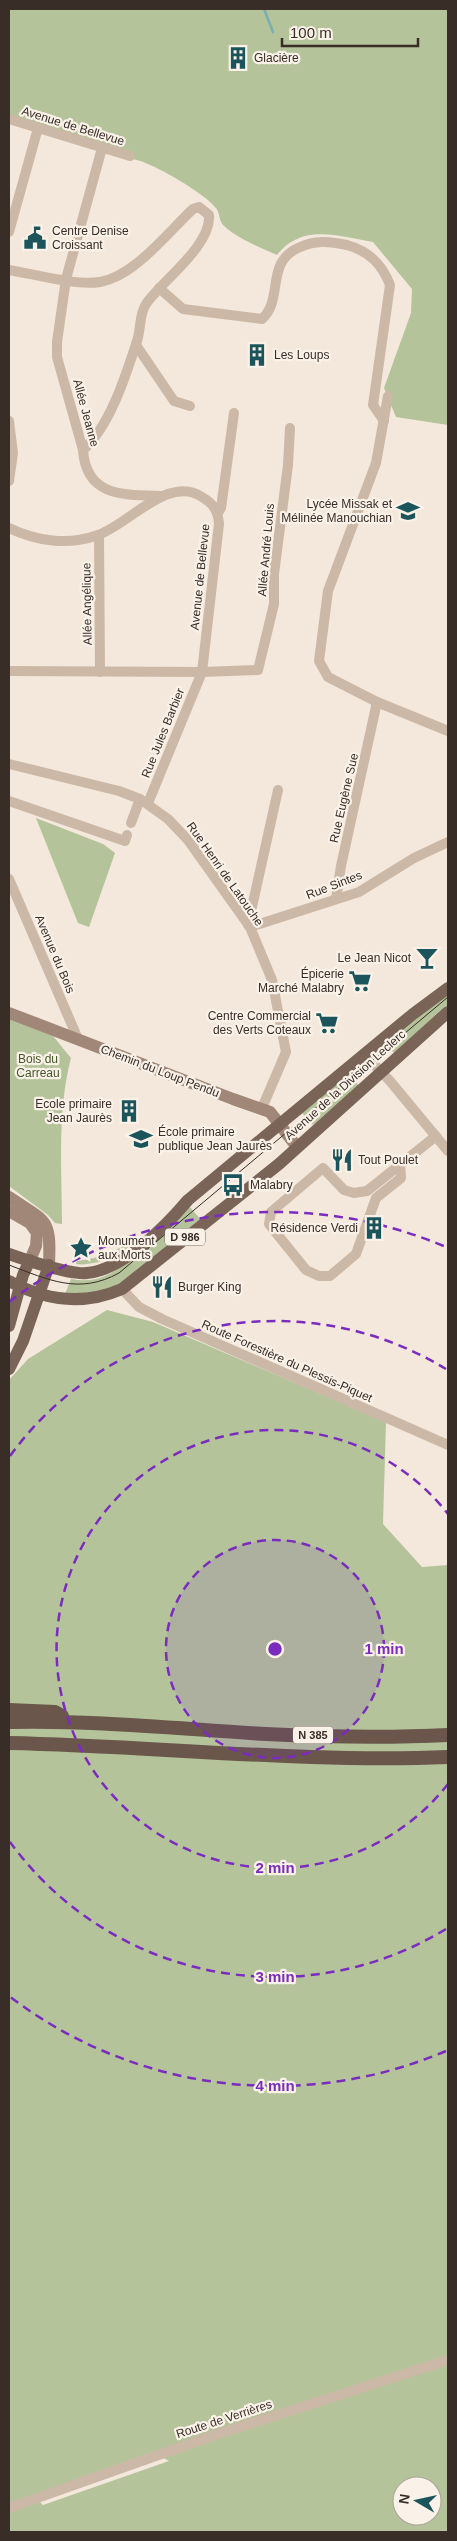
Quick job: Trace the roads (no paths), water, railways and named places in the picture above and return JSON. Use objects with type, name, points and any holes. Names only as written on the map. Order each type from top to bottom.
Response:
[{"type":"highway","points":[[9,1710],[55,1712],[71,1721]]},
{"type":"highway","name":"N 385","points":[[9,1722],[71,1721],[266,1734],[393,1737],[448,1735]]},
{"type":"highway","name":"N 385","points":[[9,1744],[138,1747],[352,1759],[448,1757]]},
{"type":"main road","name":"Avenue de la Division Leclerc","points":[[9,1254],[70,1272],[87,1274],[100,1271],[122,1260],[174,1217],[188,1200],[412,1014],[448,988]]},
{"type":"main road","name":"Avenue de la Division Leclerc","points":[[14,1284],[61,1297],[93,1299],[122,1289],[189,1234],[207,1223],[297,1147],[448,1012]]},
{"type":"main road","name":"Chemin du Loup Pendu","points":[[9,1013],[233,1100],[262,1108]]},
{"type":"main road","points":[[262,1108],[270,1112],[297,1147]]},
{"type":"main road","points":[[9,1197],[46,1224],[51,1240],[49,1265],[41,1293],[16,1357],[9,1369]]},
{"type":"main road","points":[[9,1210],[35,1229],[38,1237],[30,1260],[14,1284],[9,1326]]},
{"type":"street","name":"Avenue de Bellevue","points":[[9,119],[130,156]]},
{"type":"street","points":[[9,232],[38,128]]},
{"type":"street","name":"Allée Jeanne","points":[[102,148],[66,279],[56,351],[84,450],[84,461],[89,475],[101,488],[126,494],[161,496]]},
{"type":"street","points":[[9,270],[91,282],[117,276],[146,256],[194,209],[199,207],[209,215],[206,228],[189,258],[159,288],[145,306],[136,345],[110,411],[84,450]]},
{"type":"street","points":[[159,288],[184,309],[262,319],[270,312],[279,263],[293,250],[310,242],[328,241],[355,247],[370,255],[384,270],[390,285],[373,405],[384,422]]},
{"type":"street","points":[[136,345],[174,401],[190,406]]},
{"type":"street","points":[[388,396],[376,463],[328,591],[319,661],[328,677],[377,702],[448,731]]},
{"type":"street","points":[[218,513],[221,508],[234,413]]},
{"type":"street","points":[[9,421],[13,453],[9,481]]},
{"type":"street","name":"Allée André Louis","points":[[202,672],[256,672],[273,610],[274,574],[288,465],[290,428]]},
{"type":"street","name":"Avenue de Bellevue","points":[[9,528],[45,540],[72,540],[99,535],[161,496],[179,491],[194,492],[207,500],[218,513],[219,524],[202,672]]},
{"type":"street","name":"Allée Angélique","points":[[99,535],[100,672]]},
{"type":"street","points":[[9,671],[202,672]]},
{"type":"street","name":"Rue Jules Barbier","points":[[131,823],[144,801],[202,672]]},
{"type":"street","name":"Rue Eugène Sue","points":[[336,899],[341,866],[377,702]]},
{"type":"street","name":"Rue Henri de Latouche","points":[[9,764],[119,791],[144,801],[168,818],[188,840],[249,926],[272,980],[286,1052],[262,1108]]},
{"type":"street","points":[[249,926],[278,790]]},
{"type":"street","points":[[9,800],[125,842],[127,835]]},
{"type":"street","name":"Rue Sintes","points":[[249,926],[359,892],[414,858],[448,842]]},
{"type":"street","name":"Avenue du Bois","points":[[9,879],[78,1039]]},
{"type":"street","points":[[364,1054],[390,1081],[448,1151]]},
{"type":"street","points":[[400,1163],[401,1178],[376,1198],[356,1254],[330,1276],[319,1276],[306,1270],[269,1224],[271,1212],[324,1168],[344,1190],[354,1193],[367,1191],[400,1163],[436,1136]]},
{"type":"street","name":"Route Forestière du Plessis-Piquet","points":[[122,1289],[139,1307],[162,1319],[448,1446]]},
{"type":"street","name":"Route de Verrières","points":[[9,2508],[215,2435],[448,2360]]},
{"type":"waterway","points":[[264,9],[273,32]]},
{"type":"tram line","points":[[9,1265],[51,1280],[77,1284],[104,1280],[119,1273],[448,997]]},
{"type":"place","name":"Glacière","points":[[238,58]]},
{"type":"place","name":"Centre Denise Croissant","points":[[35,238]]},
{"type":"place","name":"Les Loups","points":[[257,355]]},
{"type":"place","name":"Lycée Missak et Mélinée Manouchian","points":[[408,511]]},
{"type":"place","name":"Le Jean Nicot","points":[[427,958]]},
{"type":"place","name":"Épicerie Marché Malabry","points":[[360,981]]},
{"type":"place","name":"Centre Commercial des Verts Coteaux","points":[[327,1023]]},
{"type":"place","name":"Ecole primaire Jean Jaurès","points":[[129,1111]]},
{"type":"place","name":"École primaire publique Jean Jaurès","points":[[141,1139]]},
{"type":"place","name":"Tout Poulet","points":[[342,1160]]},
{"type":"place","name":"Malabry","points":[[233,1185]]},
{"type":"place","name":"Résidence Verdi","points":[[374,1228]]},
{"type":"place","name":"Monument aux Morts","points":[[81,1248]]},
{"type":"place","name":"Burger King","points":[[162,1287]]},
{"type":"park label","name":"Bois du Carreau","points":[[38,1066]]}]
